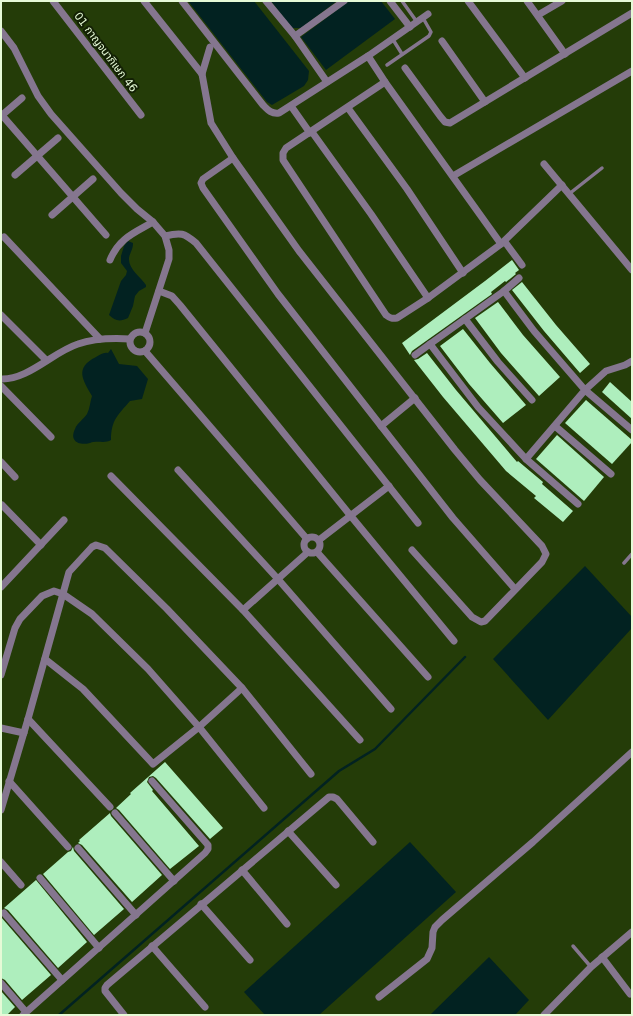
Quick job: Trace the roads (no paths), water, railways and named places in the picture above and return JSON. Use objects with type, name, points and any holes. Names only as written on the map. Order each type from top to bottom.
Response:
[{"type":"street","name":"01 กาญจนาภิเษก 46","points":[[53,1],[140,116]]},
{"type":"street","points":[[144,1],[202,74]]},
{"type":"street","points":[[182,1],[269,111],[274,114],[279,113],[291,106],[423,18]]},
{"type":"street","points":[[266,1],[295,36],[327,82]]},
{"type":"street","points":[[295,36],[344,1]]},
{"type":"street","points":[[390,1],[410,26]]},
{"type":"street","points":[[468,1],[525,78]]},
{"type":"street","points":[[527,1],[565,54]]},
{"type":"street","points":[[538,15],[562,1]]},
{"type":"street","points":[[405,68],[445,122],[450,123],[632,13]]},
{"type":"street","points":[[1,30],[14,48],[38,96],[51,114],[120,193],[153,222],[166,236],[169,250],[168,259],[145,333],[150,342],[149,346],[145,351],[138,352],[132,349],[129,342],[134,333],[145,333]]},
{"type":"street","points":[[442,42],[485,102]]},
{"type":"street","points":[[210,47],[202,74],[211,123],[233,158],[299,251],[415,398],[480,480],[545,550],[546,554],[542,562],[485,621],[481,622],[472,617],[412,550]]},
{"type":"street","points":[[368,56],[453,176],[522,266]]},
{"type":"street","points":[[453,176],[632,71]]},
{"type":"street","points":[[385,82],[311,133],[286,148],[283,152],[283,160],[386,315],[393,319],[397,318],[428,298],[503,243],[562,185]]},
{"type":"street","points":[[22,98],[1,115],[106,235]]},
{"type":"street","points":[[291,106],[371,214],[428,298]]},
{"type":"street","points":[[348,108],[407,189],[463,272]]},
{"type":"street","points":[[15,175],[58,138]]},
{"type":"street","points":[[233,158],[204,179],[201,183],[203,188],[278,294],[380,426],[453,518],[515,589]]},
{"type":"street","points":[[544,164],[632,270]]},
{"type":"street","points":[[52,215],[92,179]]},
{"type":"street","points":[[110,260],[117,246],[124,239],[153,222]]},
{"type":"street","points":[[166,236],[177,233],[184,234],[196,243],[418,523]]},
{"type":"street","points":[[4,237],[100,339]]},
{"type":"street","points":[[415,355],[504,291],[519,278]]},
{"type":"street","points":[[159,291],[172,296],[180,304],[350,515],[454,640]]},
{"type":"street","points":[[504,291],[534,331],[585,390],[632,430]]},
{"type":"street","points":[[1,314],[46,360]]},
{"type":"street","points":[[465,319],[498,362],[532,400]]},
{"type":"street","points":[[1,379],[25,373],[46,360],[78,344],[100,339],[130,339]]},
{"type":"street","points":[[430,344],[478,407],[526,459],[578,504]]},
{"type":"street","points":[[145,351],[307,539]]},
{"type":"street","points":[[526,459],[585,390],[606,372],[632,361]]},
{"type":"street","points":[[1,386],[51,437]]},
{"type":"street","points":[[380,426],[415,398]]},
{"type":"street","points":[[555,426],[611,474]]},
{"type":"street","points":[[1,462],[15,476]]},
{"type":"street","points":[[178,470],[277,578],[391,709]]},
{"type":"street","points":[[111,476],[243,610],[360,740]]},
{"type":"street","points":[[319,540],[389,486]]},
{"type":"street","points":[[2,505],[41,545]]},
{"type":"street","points":[[1,587],[64,520]]},
{"type":"street","points":[[308,552],[304,543],[307,539],[311,537],[319,540]]},
{"type":"street","points":[[317,552],[320,548],[319,540]]},
{"type":"street","points":[[1,810],[69,572],[92,547],[96,545],[106,548],[167,609],[242,688],[311,774]]},
{"type":"street","points":[[243,610],[277,578],[308,552],[317,552]]},
{"type":"street","points":[[317,552],[428,677]]},
{"type":"street","points":[[1,675],[15,628],[20,619],[42,596],[54,591],[63,594],[92,614],[148,669],[199,727],[264,808]]},
{"type":"street","points":[[45,659],[83,689],[153,764],[199,727],[242,688]]},
{"type":"street","points":[[28,719],[112,810],[174,881]]},
{"type":"street","points":[[1,728],[24,733]]},
{"type":"street","points":[[379,997],[427,959],[432,948],[433,932],[435,927],[442,920],[533,842],[632,752]]},
{"type":"street","points":[[9,781],[68,847]]},
{"type":"street","points":[[1,983],[25,1014],[205,854],[208,849],[208,845],[152,781]]},
{"type":"street","points":[[124,1015],[104,988],[201,904],[329,797],[337,799],[373,842]]},
{"type":"street","points":[[288,831],[336,884]]},
{"type":"street","points":[[78,848],[136,915]]},
{"type":"street","points":[[1,862],[21,885]]},
{"type":"street","points":[[242,870],[287,924]]},
{"type":"street","points":[[40,878],[99,948]]},
{"type":"street","points":[[201,904],[250,960]]},
{"type":"street","points":[[4,913],[62,980]]},
{"type":"street","points":[[544,1015],[591,967],[632,932]]},
{"type":"street","points":[[152,946],[205,1006]]},
{"type":"street","points":[[602,957],[630,994]]},
{"type":"lane","points":[[387,65],[429,36],[431,32],[423,18],[402,1]]},
{"type":"lane","points":[[392,38],[402,54]]},
{"type":"lane","points":[[569,194],[602,168]]},
{"type":"lane","points":[[624,563],[632,554]]},
{"type":"lane","points":[[573,946],[591,967]]},
{"type":"water","points":[[188,1],[254,1],[309,71],[308,80],[304,86],[272,105],[267,102]]},
{"type":"water","points":[[271,1],[337,1],[301,28],[292,28]]},
{"type":"water","points":[[349,1],[381,1],[395,19],[326,70],[301,37]]},
{"type":"water","points":[[128,241],[133,243],[129,262],[135,273],[144,282],[146,287],[139,291],[135,296],[128,318],[118,320],[113,319],[109,315],[121,281],[126,275],[127,271],[121,263],[121,256],[124,246]]},
{"type":"water","points":[[111,349],[119,364],[137,366],[148,379],[142,399],[130,401],[119,414],[112,427],[111,440],[86,444],[76,442],[73,437],[73,433],[77,425],[87,414],[92,396],[82,375],[83,370],[89,361],[102,354],[108,353]]},
{"type":"water","points":[[585,566],[632,617],[632,628],[548,720],[493,659]]},
{"type":"water","points":[[410,842],[456,892],[319,1015],[265,1015],[244,992]]},
{"type":"water","points":[[489,957],[529,1000],[515,1015],[430,1015]]},
{"type":"waterway","points":[[59,1015],[339,771],[375,749],[465,657]]}]
